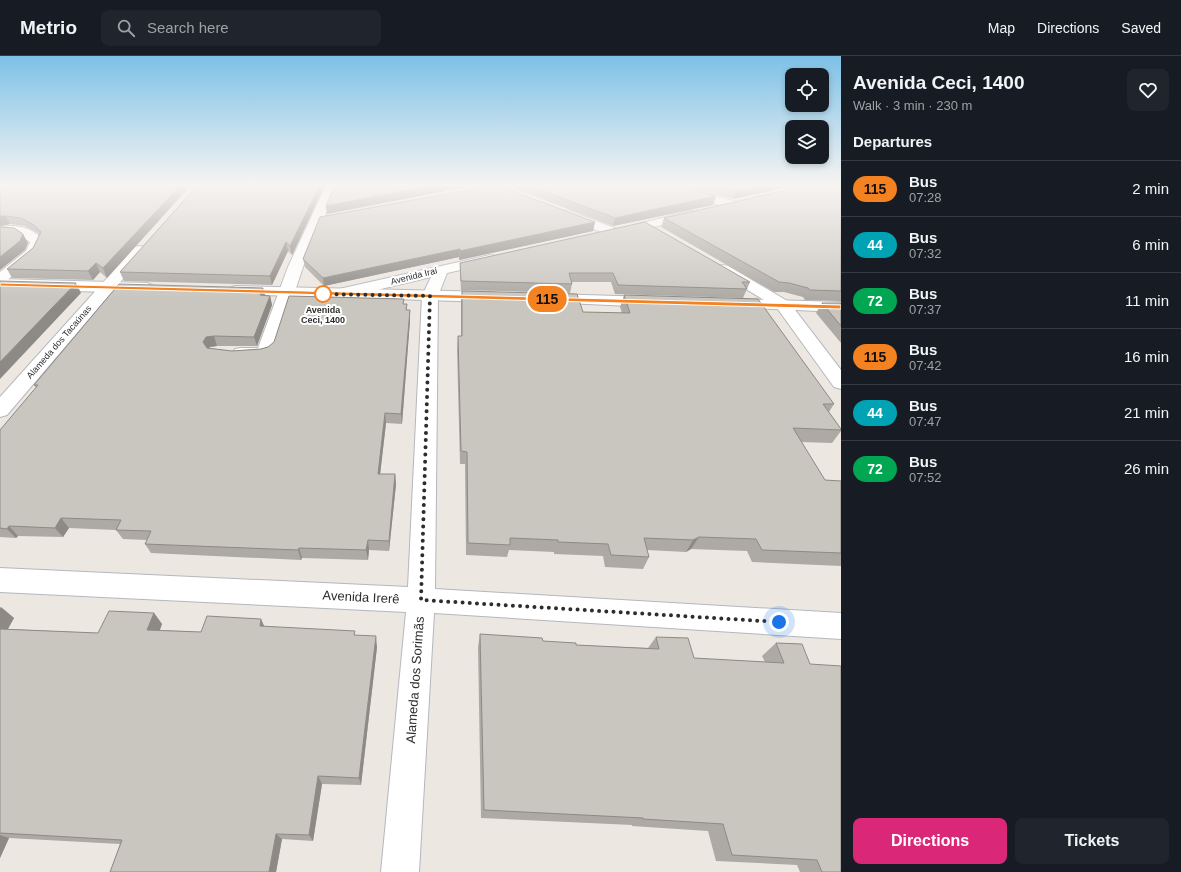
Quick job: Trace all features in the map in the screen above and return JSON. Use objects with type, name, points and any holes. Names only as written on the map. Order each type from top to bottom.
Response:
[{"type":"street","points":[[224,352],[264,354],[284,293],[314,223]]},
{"type":"street","points":[[589,223],[614,233]]},
{"type":"street","points":[[591,238],[659,223]]},
{"type":"street","points":[[647,226],[661,234]]},
{"type":"street","points":[[0,231],[24,231],[33,236],[37,242],[32,253],[0,279]]},
{"type":"street","name":"Alameda dos Tacaúnas","points":[[0,410],[152,237]]},
{"type":"street","name":"Avenida Iraí","points":[[339,294],[501,256]]},
{"type":"street","points":[[708,261],[784,305],[841,383]]},
{"type":"street","name":"Avenida Iraí","points":[[430,296],[442,269]]},
{"type":"street","points":[[0,284],[162,289]]},
{"type":"street","points":[[223,291],[508,298]]},
{"type":"street","name":"Alameda dos Sorimãs","points":[[400,872],[421,600],[430,296]]},
{"type":"street","points":[[532,298],[666,302]]},
{"type":"street","points":[[721,303],[841,307]]},
{"type":"street","name":"Avenida Irerê","points":[[0,580],[421,600],[841,626]]},
{"type":"building","points":[[30,223],[145,223],[103,268],[96,263],[88,271],[7,269],[33,248],[41,232]]},
{"type":"building","points":[[164,223],[301,223],[290,246],[286,242],[270,276],[120,272]]},
{"type":"building","points":[[318,223],[590,223],[323,278],[303,259]]},
{"type":"building","points":[[640,223],[647,223],[750,282],[742,282],[747,289],[618,285],[613,273],[569,273],[572,284],[461,281],[460,263]]},
{"type":"building","points":[[673,223],[841,223],[841,291],[810,290],[808,288],[789,283],[779,282]]},
{"type":"building","points":[[0,227],[14,228],[23,234],[20,241],[0,257]]},
{"type":"building","points":[[0,281],[76,283],[0,362]]},
{"type":"building","points":[[119,284],[263,288],[260,295],[270,296],[254,337],[214,336],[206,337],[203,342],[207,348],[232,351],[261,349],[268,347],[274,342],[289,296],[404,299],[403,304],[407,304],[406,310],[410,310],[401,414],[385,413],[378,474],[395,474],[389,541],[368,540],[366,550],[299,548],[298,550],[145,544],[151,531],[116,530],[121,520],[61,518],[55,528],[9,526],[7,529],[0,528],[0,430],[38,385],[34,385]]},
{"type":"building","points":[[462,291],[577,294],[583,312],[630,313],[624,295],[758,299],[834,404],[823,404],[841,430],[793,428],[825,480],[841,481],[841,553],[762,550],[756,539],[699,537],[693,540],[644,538],[649,557],[611,555],[608,544],[558,542],[558,540],[510,538],[510,545],[468,543],[467,452],[461,451],[458,336],[462,336]]},
{"type":"building","points":[[822,303],[841,303],[841,326]]},
{"type":"building","points":[[109,611],[154,613],[147,630],[201,632],[207,616],[261,619],[260,626],[355,631],[354,635],[376,636],[359,778],[318,776],[309,835],[276,834],[269,872],[110,872],[122,840],[0,833],[0,629],[98,633]]},
{"type":"building","points":[[480,634],[542,638],[543,641],[576,643],[576,645],[659,649],[656,637],[688,638],[694,658],[784,663],[776,643],[802,644],[810,664],[841,666],[841,872],[822,872],[817,860],[732,855],[723,824],[643,818],[484,810]]},
{"type":"bus line","name":"115","points":[[0,284],[284,293],[841,307]]},
{"type":"place","name":"Avenida Ceci, 1400","points":[[323,294]]},
{"type":"route","points":[[323,294],[319,294],[430,296],[421,600],[779,622]]}]
